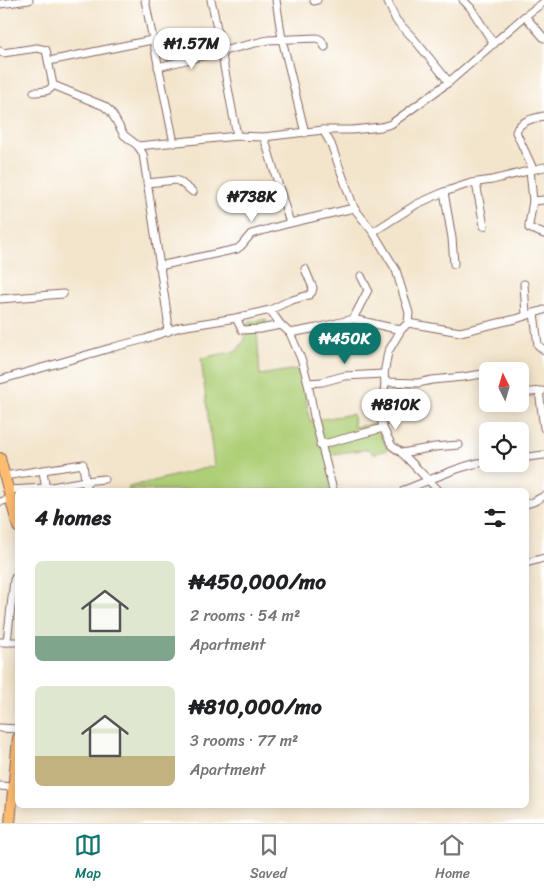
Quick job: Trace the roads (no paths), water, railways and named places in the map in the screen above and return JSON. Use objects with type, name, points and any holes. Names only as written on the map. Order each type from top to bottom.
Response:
[{"type":"highway","points":[[0,458],[6,497],[15,519]]},
{"type":"highway","points":[[10,823],[15,767]]},
{"type":"street","points":[[0,4],[29,0]]},
{"type":"street","points":[[145,0],[174,143]]},
{"type":"street","points":[[211,0],[237,136]]},
{"type":"street","points":[[276,0],[282,39],[305,133]]},
{"type":"street","points":[[387,0],[396,20],[449,82]]},
{"type":"street","points":[[463,0],[470,7],[494,44]]},
{"type":"street","points":[[138,146],[237,136],[264,137],[323,130],[338,131],[381,127],[391,124],[449,82],[525,16],[544,2]]},
{"type":"street","points":[[525,16],[544,38]]},
{"type":"street","points":[[158,67],[268,40],[317,38],[321,40],[325,47]]},
{"type":"street","points":[[49,61],[152,40]]},
{"type":"street","points":[[0,51],[3,53],[37,48],[46,50],[53,85],[48,91],[34,92]]},
{"type":"street","points":[[53,85],[104,106],[111,112],[124,135],[138,146],[143,154],[168,320],[167,332]]},
{"type":"street","points":[[544,116],[521,123],[516,132],[531,170],[533,201],[529,228],[544,234]]},
{"type":"street","points":[[323,130],[331,144],[354,208],[373,232],[396,270],[409,313],[408,323],[401,330],[388,352],[384,374],[385,382],[381,414],[383,428],[392,446],[402,453],[436,488]]},
{"type":"street","points":[[331,144],[338,131]]},
{"type":"street","points":[[264,137],[290,223]]},
{"type":"street","points":[[373,232],[417,204],[444,192],[462,186],[544,168]]},
{"type":"street","points":[[147,183],[176,180],[193,192]]},
{"type":"street","points":[[476,183],[484,226]]},
{"type":"street","points":[[444,192],[452,238],[454,264]]},
{"type":"street","points":[[533,201],[544,200]]},
{"type":"street","points":[[159,266],[236,250],[251,234],[354,208]]},
{"type":"street","points":[[0,380],[180,327],[236,318],[270,310],[289,301],[309,295],[312,292],[306,270]]},
{"type":"street","points":[[353,319],[368,290],[362,276]]},
{"type":"street","points":[[524,284],[538,345],[544,350]]},
{"type":"street","points":[[0,300],[63,294]]},
{"type":"street","points":[[270,310],[281,325],[290,333],[302,361],[320,445],[333,488]]},
{"type":"street","points":[[408,323],[460,332],[516,319],[544,310]]},
{"type":"street","points":[[236,318],[242,330],[281,325]]},
{"type":"street","points":[[290,333],[353,319],[401,330]]},
{"type":"street","points":[[308,383],[322,382],[344,376],[384,374]]},
{"type":"street","points":[[385,382],[418,383],[479,375]]},
{"type":"street","points":[[529,392],[542,391],[544,428]]},
{"type":"street","points":[[320,445],[383,428]]},
{"type":"street","points":[[402,453],[459,445]]},
{"type":"street","points":[[529,457],[544,456]]},
{"type":"street","points":[[409,488],[479,463]]},
{"type":"street","points":[[4,476],[83,464],[87,488]]},
{"type":"street","points":[[43,471],[46,488]]},
{"type":"street","points":[[66,487],[85,481],[104,479]]},
{"type":"street","points":[[529,503],[544,496]]},
{"type":"street","points":[[529,562],[544,558]]},
{"type":"street","points":[[3,642],[15,578]]},
{"type":"street","points":[[0,728],[15,729]]},
{"type":"street","points":[[0,786],[13,787]]}]
